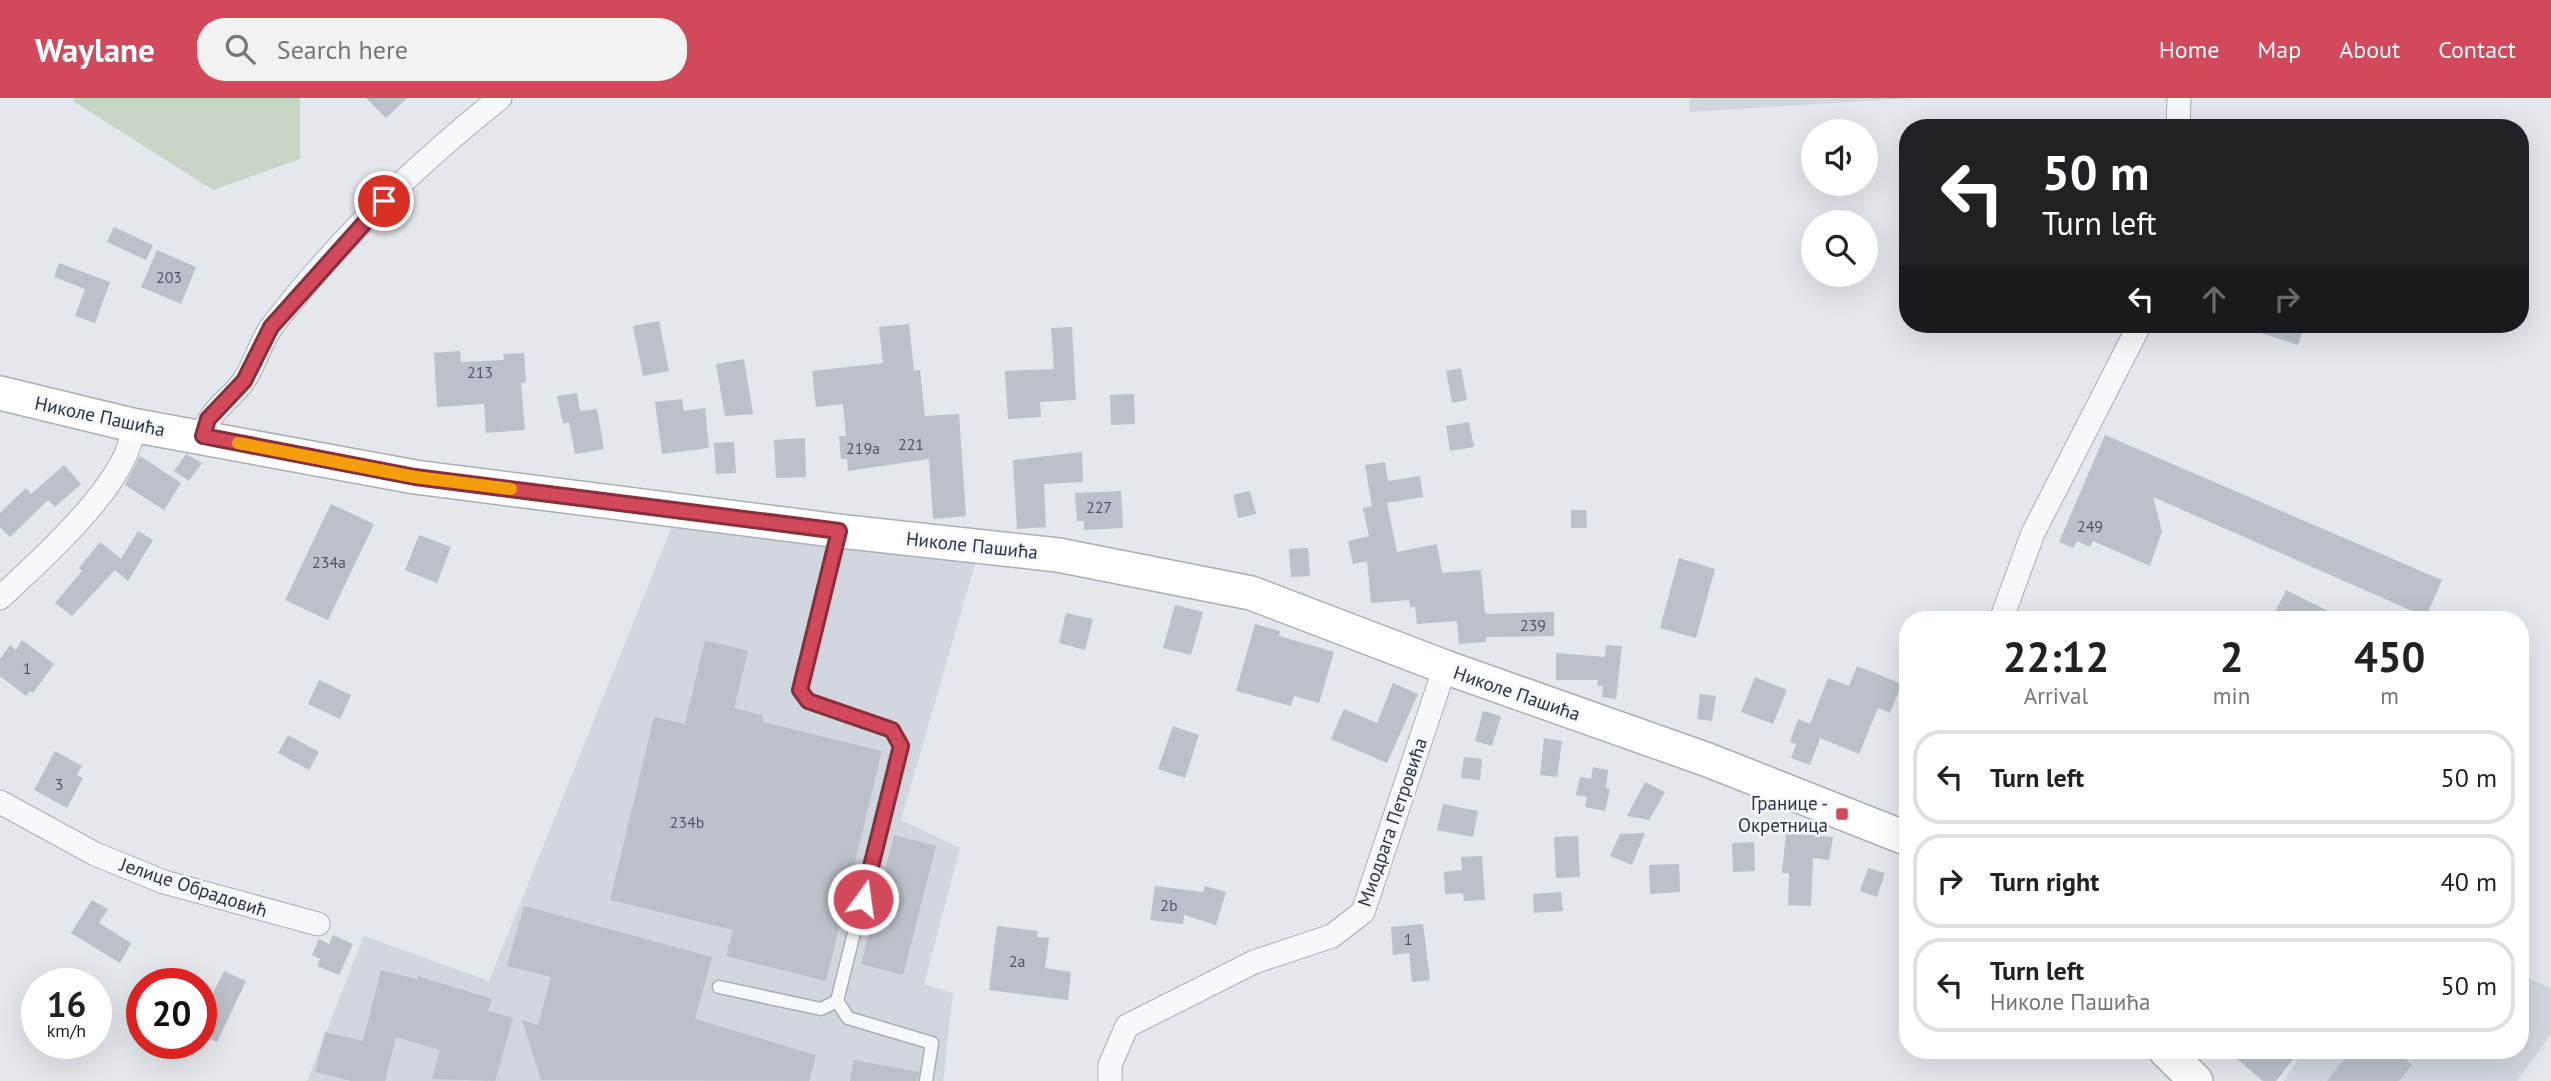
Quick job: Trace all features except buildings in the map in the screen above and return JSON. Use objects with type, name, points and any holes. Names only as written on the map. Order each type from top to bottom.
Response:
[{"type":"street","points":[[203,436],[208,419],[244,381],[271,327],[305,287],[414,170],[500,98]]},
{"type":"street","points":[[2178,119],[2179,98]]},
{"type":"street","points":[[2004,611],[2033,533],[2135,333]]},
{"type":"street","name":"Николе Пашића","points":[[0,393],[132,425],[415,477],[839,531],[1058,555],[1251,593],[1445,667],[1899,830]]},
{"type":"street","points":[[0,598],[84,514],[110,482],[127,456],[132,425]]},
{"type":"street","name":"Миодрага Петровића","points":[[1110,1081],[1110,1065],[1128,1026],[1254,962],[1332,936],[1363,912],[1445,667]]},
{"type":"street","name":"Јелице Обрадовић","points":[[0,802],[95,854],[164,882],[318,925]]},
{"type":"street","points":[[2174,1059],[2196,1081]]},
{"type":"lane","points":[[839,531],[800,690],[808,701],[892,730],[901,746],[837,1001],[848,1018],[932,1043],[926,1081]]},
{"type":"lane","points":[[719,987],[821,1009],[837,1001]]},
{"type":"shaded area","points":[[1689,98],[1913,98],[1690,112]]},
{"type":"shaded area","points":[[673,524],[977,557],[901,820],[960,848],[924,984],[953,993],[943,1081],[307,1081],[364,936],[489,981]]},
{"type":"shaded area","points":[[2529,978],[2551,989],[2551,1034],[2517,1081],[2284,1081],[2298,1059],[2529,1059]]},
{"type":"green space","points":[[74,98],[300,98],[300,159],[213,190],[73,101]]},
{"type":"slow traffic","points":[[238,443],[415,477],[511,489]]},
{"type":"place","name":"Границе - Окретница","points":[[1842,814]]},
{"type":"route","points":[[384,201],[271,327],[244,381],[208,419],[203,436],[415,477],[839,531],[808,646],[800,690],[808,701],[892,730],[901,746],[863,899]]}]
